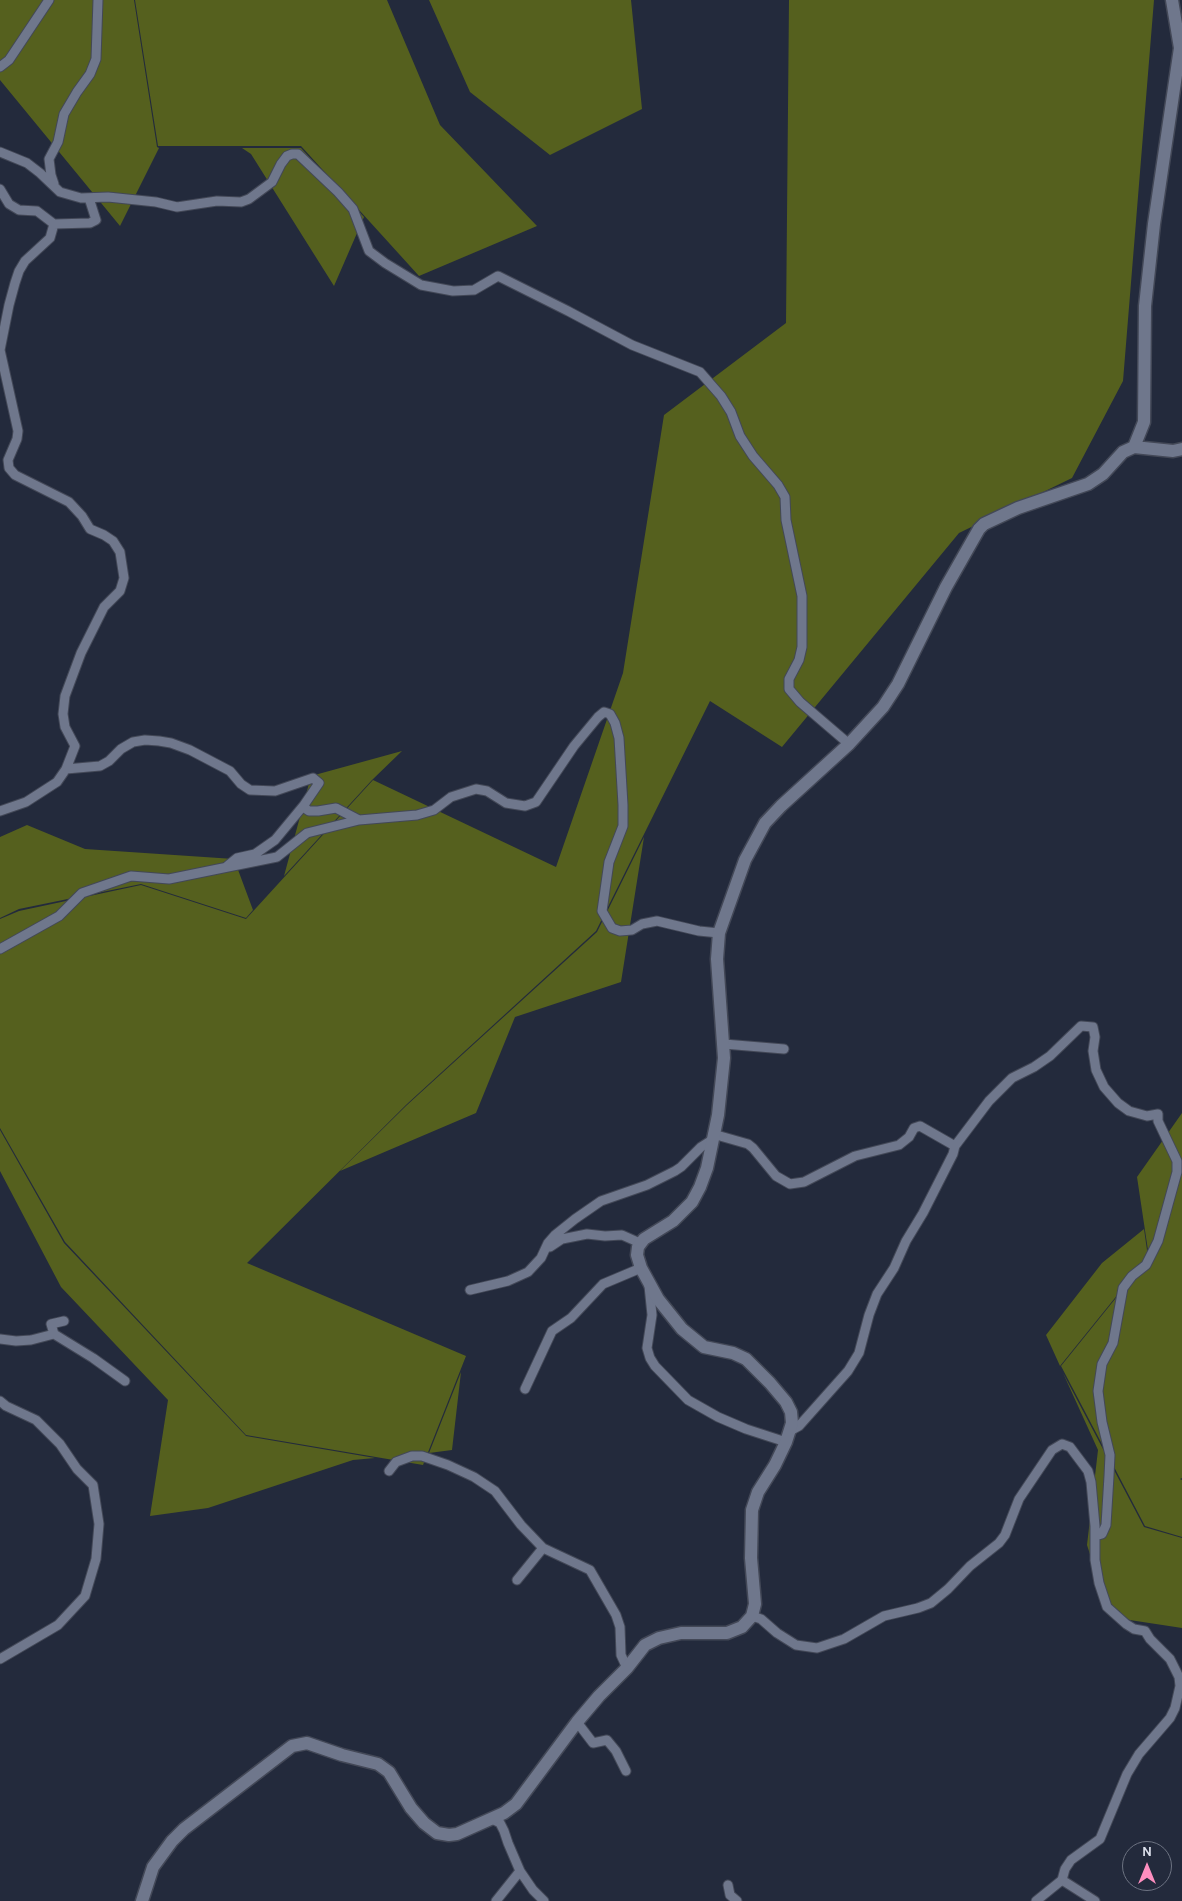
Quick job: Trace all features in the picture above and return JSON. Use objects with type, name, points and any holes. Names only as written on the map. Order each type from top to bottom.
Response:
[{"type":"street","points":[[0,67],[9,60],[49,0]]},
{"type":"street","points":[[56,189],[50,175],[49,159],[58,142],[64,114],[90,74],[96,59],[98,0]]},
{"type":"street","points":[[1134,447],[1144,422],[1145,306],[1154,224],[1180,48],[1172,0]]},
{"type":"street","points":[[0,152],[31,166],[60,192],[89,198],[108,197],[156,202],[177,207],[217,201],[241,202],[264,190],[272,182],[287,156],[298,154],[353,209],[369,250],[385,263],[421,285],[453,291],[474,290],[498,276],[632,345],[700,372],[721,396],[731,412],[740,436],[785,497],[786,520],[802,596],[802,647],[799,660],[788,679],[789,689],[800,702],[849,744]]},
{"type":"street","points":[[31,166],[49,159]]},
{"type":"street","points":[[0,189],[9,204],[19,210],[37,211],[54,224],[90,223],[96,220],[89,198]]},
{"type":"street","points":[[0,811],[26,802],[57,782],[66,769],[75,746],[65,727],[63,714],[65,696],[81,653],[104,607],[120,591],[124,578],[120,552],[113,541],[104,534],[90,529],[82,516],[69,502],[16,475],[10,468],[8,460],[17,439],[18,430],[0,350],[9,305],[19,271],[25,260],[50,238],[54,224]]},
{"type":"street","points":[[142,1901],[153,1868],[172,1841],[184,1829],[285,1750],[300,1743],[314,1744],[342,1755],[372,1761],[384,1767],[398,1785],[417,1816],[424,1823],[437,1833],[457,1834],[508,1810],[528,1790],[577,1722],[599,1696],[627,1668],[645,1645],[659,1638],[681,1634],[727,1633],[742,1627],[752,1616],[755,1604],[751,1558],[752,1510],[758,1492],[775,1465],[788,1436],[792,1418],[789,1407],[753,1364],[741,1356],[711,1349],[699,1344],[671,1316],[649,1283],[637,1256],[640,1243],[648,1235],[673,1221],[692,1202],[704,1177],[722,1088],[724,1044],[717,959],[719,933],[745,860],[765,823],[872,721],[898,684],[946,587],[979,529],[984,524],[1018,508],[1088,484],[1103,474],[1123,452],[1134,447],[1173,451],[1182,449]]},
{"type":"street","points":[[0,949],[59,916],[82,893],[131,876],[169,878],[276,857],[307,833],[359,820],[417,815],[434,810],[451,797],[476,789],[487,791],[506,803],[515,805],[525,806],[536,802],[574,746],[604,712],[610,714],[615,723],[619,738],[624,805],[623,826],[609,862],[602,912],[612,928],[620,932],[632,930],[642,924],[657,921],[699,931],[719,933]]},
{"type":"street","points":[[66,769],[100,766],[121,749],[133,742],[144,740],[171,743],[190,750],[230,771],[241,784],[250,790],[275,791],[307,779],[313,778],[317,780],[319,784],[275,840],[256,854],[237,858],[224,868]]},
{"type":"street","points":[[304,805],[309,811],[336,808],[359,820]]},
{"type":"street","points":[[788,1436],[848,1371],[859,1353],[869,1315],[877,1294],[894,1268],[906,1241],[923,1213],[953,1154],[955,1146],[989,1101],[1012,1078],[1034,1067],[1050,1056],[1081,1026],[1093,1027],[1095,1037],[1093,1051],[1096,1070],[1104,1087],[1118,1103],[1129,1111],[1147,1116],[1158,1114],[1158,1121],[1177,1161],[1177,1172],[1158,1241],[1146,1265],[1132,1276],[1124,1288],[1113,1343],[1102,1364],[1098,1391],[1102,1422],[1110,1455],[1106,1525],[1102,1534],[1095,1536]]},
{"type":"street","points":[[724,1044],[784,1049]]},
{"type":"street","points":[[713,1137],[748,1144],[776,1176],[790,1184],[804,1182],[855,1156],[899,1145],[905,1142],[914,1128],[920,1126],[955,1146]]},
{"type":"street","points":[[470,1290],[508,1281],[523,1275],[533,1267],[548,1243],[564,1227],[601,1201],[647,1185],[682,1167],[713,1137]]},
{"type":"street","points":[[544,1252],[562,1239],[587,1234],[622,1235],[640,1243]]},
{"type":"street","points":[[525,1389],[552,1331],[571,1318],[603,1284],[641,1268]]},
{"type":"street","points":[[649,1283],[652,1315],[647,1348],[655,1366],[688,1400],[718,1417],[746,1429],[788,1436]]},
{"type":"street","points":[[64,1321],[50,1324],[54,1334],[93,1358],[125,1381]]},
{"type":"street","points":[[0,1339],[31,1340],[54,1334]]},
{"type":"street","points":[[0,1400],[6,1406],[36,1420],[60,1444],[77,1469],[93,1486],[98,1524],[96,1559],[85,1596],[58,1625],[0,1659]]},
{"type":"street","points":[[752,1616],[761,1619],[777,1633],[796,1645],[817,1648],[844,1639],[884,1616],[931,1603],[975,1562],[999,1543],[1005,1535],[1019,1499],[1052,1450],[1062,1444],[1070,1447],[1088,1471],[1093,1495],[1095,1560],[1099,1583],[1107,1607],[1126,1624],[1134,1629],[1145,1631],[1150,1639],[1170,1659],[1179,1677],[1180,1686],[1170,1718],[1139,1754],[1127,1774],[1103,1835],[1096,1843],[1067,1864],[1062,1880],[1036,1901]]},
{"type":"street","points":[[389,1471],[396,1462],[412,1456],[422,1456],[474,1477],[495,1491],[521,1525],[543,1548],[590,1570],[616,1615],[620,1627],[621,1655],[627,1668]]},
{"type":"street","points":[[516,1580],[543,1548]]},
{"type":"street","points":[[577,1722],[593,1744],[607,1740],[616,1751],[626,1770]]},
{"type":"street","points":[[504,1831],[508,1810]]},
{"type":"street","points":[[492,1818],[500,1823],[520,1871],[544,1901]]},
{"type":"street","points":[[496,1901],[520,1871]]},
{"type":"street","points":[[1062,1880],[1095,1901]]},
{"type":"street","points":[[728,1885],[730,1895],[737,1901]]},
{"type":"green space","points":[[0,0],[134,0],[157,147],[159,148],[120,226],[0,80]]},
{"type":"green space","points":[[135,0],[387,0],[440,125],[537,226],[419,276],[301,146],[158,146]]},
{"type":"green space","points":[[429,0],[631,0],[642,109],[550,155],[470,92]]},
{"type":"green space","points":[[789,0],[1154,0],[1123,381],[1072,478],[959,533],[782,747],[710,701],[596,931],[407,1104],[247,1263],[466,1356],[423,1465],[246,1435],[65,1242],[0,1128],[0,919],[19,911],[141,885],[246,919],[373,780],[556,867],[623,673],[664,415],[786,323]]},
{"type":"green space","points":[[242,148],[301,148],[364,217],[334,286],[251,154]]},
{"type":"green space","points":[[402,751],[372,780],[284,876],[311,776]]},
{"type":"green space","points":[[27,825],[85,849],[234,859],[253,910],[246,918],[141,884],[19,909],[0,918],[0,837]]},
{"type":"green space","points":[[644,837],[621,982],[515,1017],[476,1113],[340,1171],[407,1105],[597,932]]},
{"type":"green space","points":[[1182,1113],[1182,1478],[1180,1479],[1182,1480],[1182,1537],[1145,1526],[1061,1366],[1149,1257],[1137,1177]]},
{"type":"green space","points":[[0,1130],[64,1243],[246,1436],[375,1458],[353,1460],[208,1508],[150,1516],[168,1400],[61,1287],[0,1171]]},
{"type":"green space","points":[[1144,1229],[1148,1257],[1060,1366],[1046,1335],[1102,1263]]},
{"type":"green space","points":[[461,1372],[452,1450],[429,1453]]},
{"type":"green space","points":[[1063,1373],[1144,1527],[1182,1538],[1182,1628],[1110,1617],[1087,1545],[1098,1450]]}]
